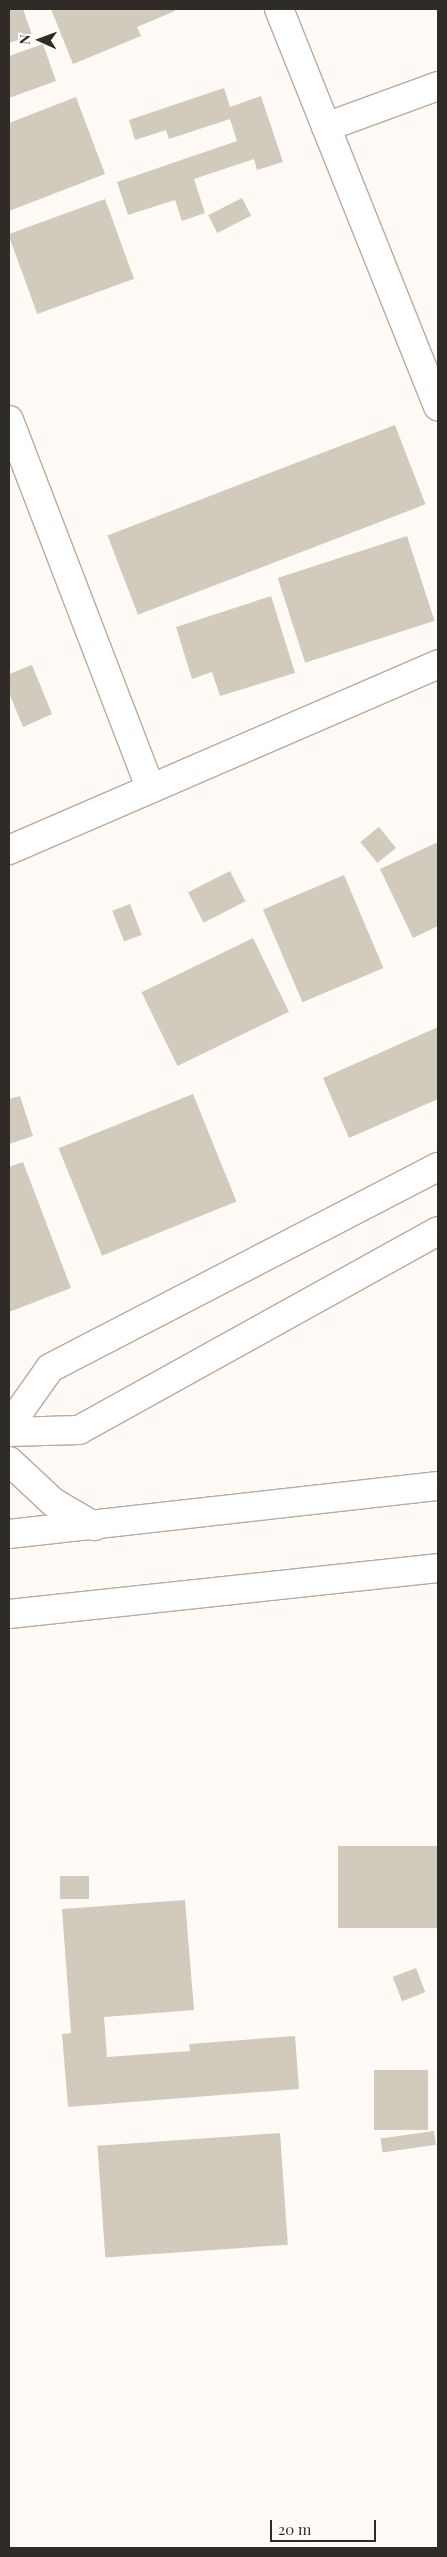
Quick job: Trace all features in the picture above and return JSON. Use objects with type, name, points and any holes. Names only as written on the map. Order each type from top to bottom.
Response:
[{"type":"main road","points":[[279,9],[438,406]]},
{"type":"main road","points":[[326,127],[438,86]]},
{"type":"main road","points":[[9,420],[151,789]]},
{"type":"main road","points":[[9,850],[438,664]]},
{"type":"main road","points":[[9,1426],[50,1368],[438,1167]]},
{"type":"main road","points":[[9,1432],[79,1430],[438,1231]]},
{"type":"main road","points":[[9,1461],[53,1502],[94,1526]]},
{"type":"main road","points":[[9,1534],[94,1526],[438,1486]]},
{"type":"main road","points":[[9,1614],[438,1568]]},
{"type":"building","points":[[9,9],[23,9],[32,35],[9,43]]},
{"type":"building","points":[[51,9],[174,9],[175,11],[137,27],[141,36],[73,64]]},
{"type":"building","points":[[43,44],[56,81],[9,98],[9,56]]},
{"type":"building","points":[[224,88],[230,107],[261,96],[283,162],[257,170],[254,159],[194,179],[205,213],[182,221],[175,200],[128,215],[117,182],[237,141],[230,119],[169,139],[166,130],[135,140],[129,120]]},
{"type":"building","points":[[76,97],[105,174],[9,211],[9,123]]},
{"type":"building","points":[[242,198],[251,216],[217,233],[208,215]]},
{"type":"building","points":[[105,199],[134,279],[37,314],[9,234]]},
{"type":"building","points":[[395,425],[425,504],[138,615],[107,535]]},
{"type":"building","points":[[407,536],[435,621],[305,663],[278,578]]},
{"type":"building","points":[[271,596],[295,673],[220,696],[212,672],[192,679],[176,627]]},
{"type":"building","points":[[32,665],[52,714],[23,727],[9,693],[9,674]]},
{"type":"building","points":[[379,827],[396,848],[377,863],[360,842]]},
{"type":"building","points":[[438,842],[438,926],[413,938],[380,869]]},
{"type":"building","points":[[230,871],[245,901],[204,923],[188,892]]},
{"type":"building","points":[[344,875],[383,968],[302,1002],[263,909]]},
{"type":"building","points":[[130,904],[142,935],[124,942],[112,911]]},
{"type":"building","points":[[253,938],[289,1012],[177,1066],[142,992]]},
{"type":"building","points":[[438,1027],[438,1099],[349,1138],[323,1078]]},
{"type":"building","points":[[193,1094],[236,1202],[102,1256],[59,1148]]},
{"type":"building","points":[[20,1096],[33,1136],[9,1144],[9,1099]]},
{"type":"building","points":[[23,1162],[71,1288],[9,1312],[9,1167]]},
{"type":"building","points":[[338,1846],[438,1846],[438,1928],[338,1928]]},
{"type":"building","points":[[60,1876],[89,1876],[89,1899],[60,1899]]},
{"type":"building","points":[[185,1900],[194,2010],[104,2017],[107,2057],[190,2051],[189,2044],[295,2036],[299,2089],[68,2107],[62,2034],[71,2033],[62,1909]]},
{"type":"building","points":[[416,1968],[425,1992],[402,2001],[393,1977]]},
{"type":"building","points":[[374,2070],[428,2070],[428,2130],[374,2130]]},
{"type":"building","points":[[434,2131],[436,2145],[382,2152],[381,2139]]},
{"type":"building","points":[[280,2133],[288,2245],[105,2257],[97,2146]]}]
